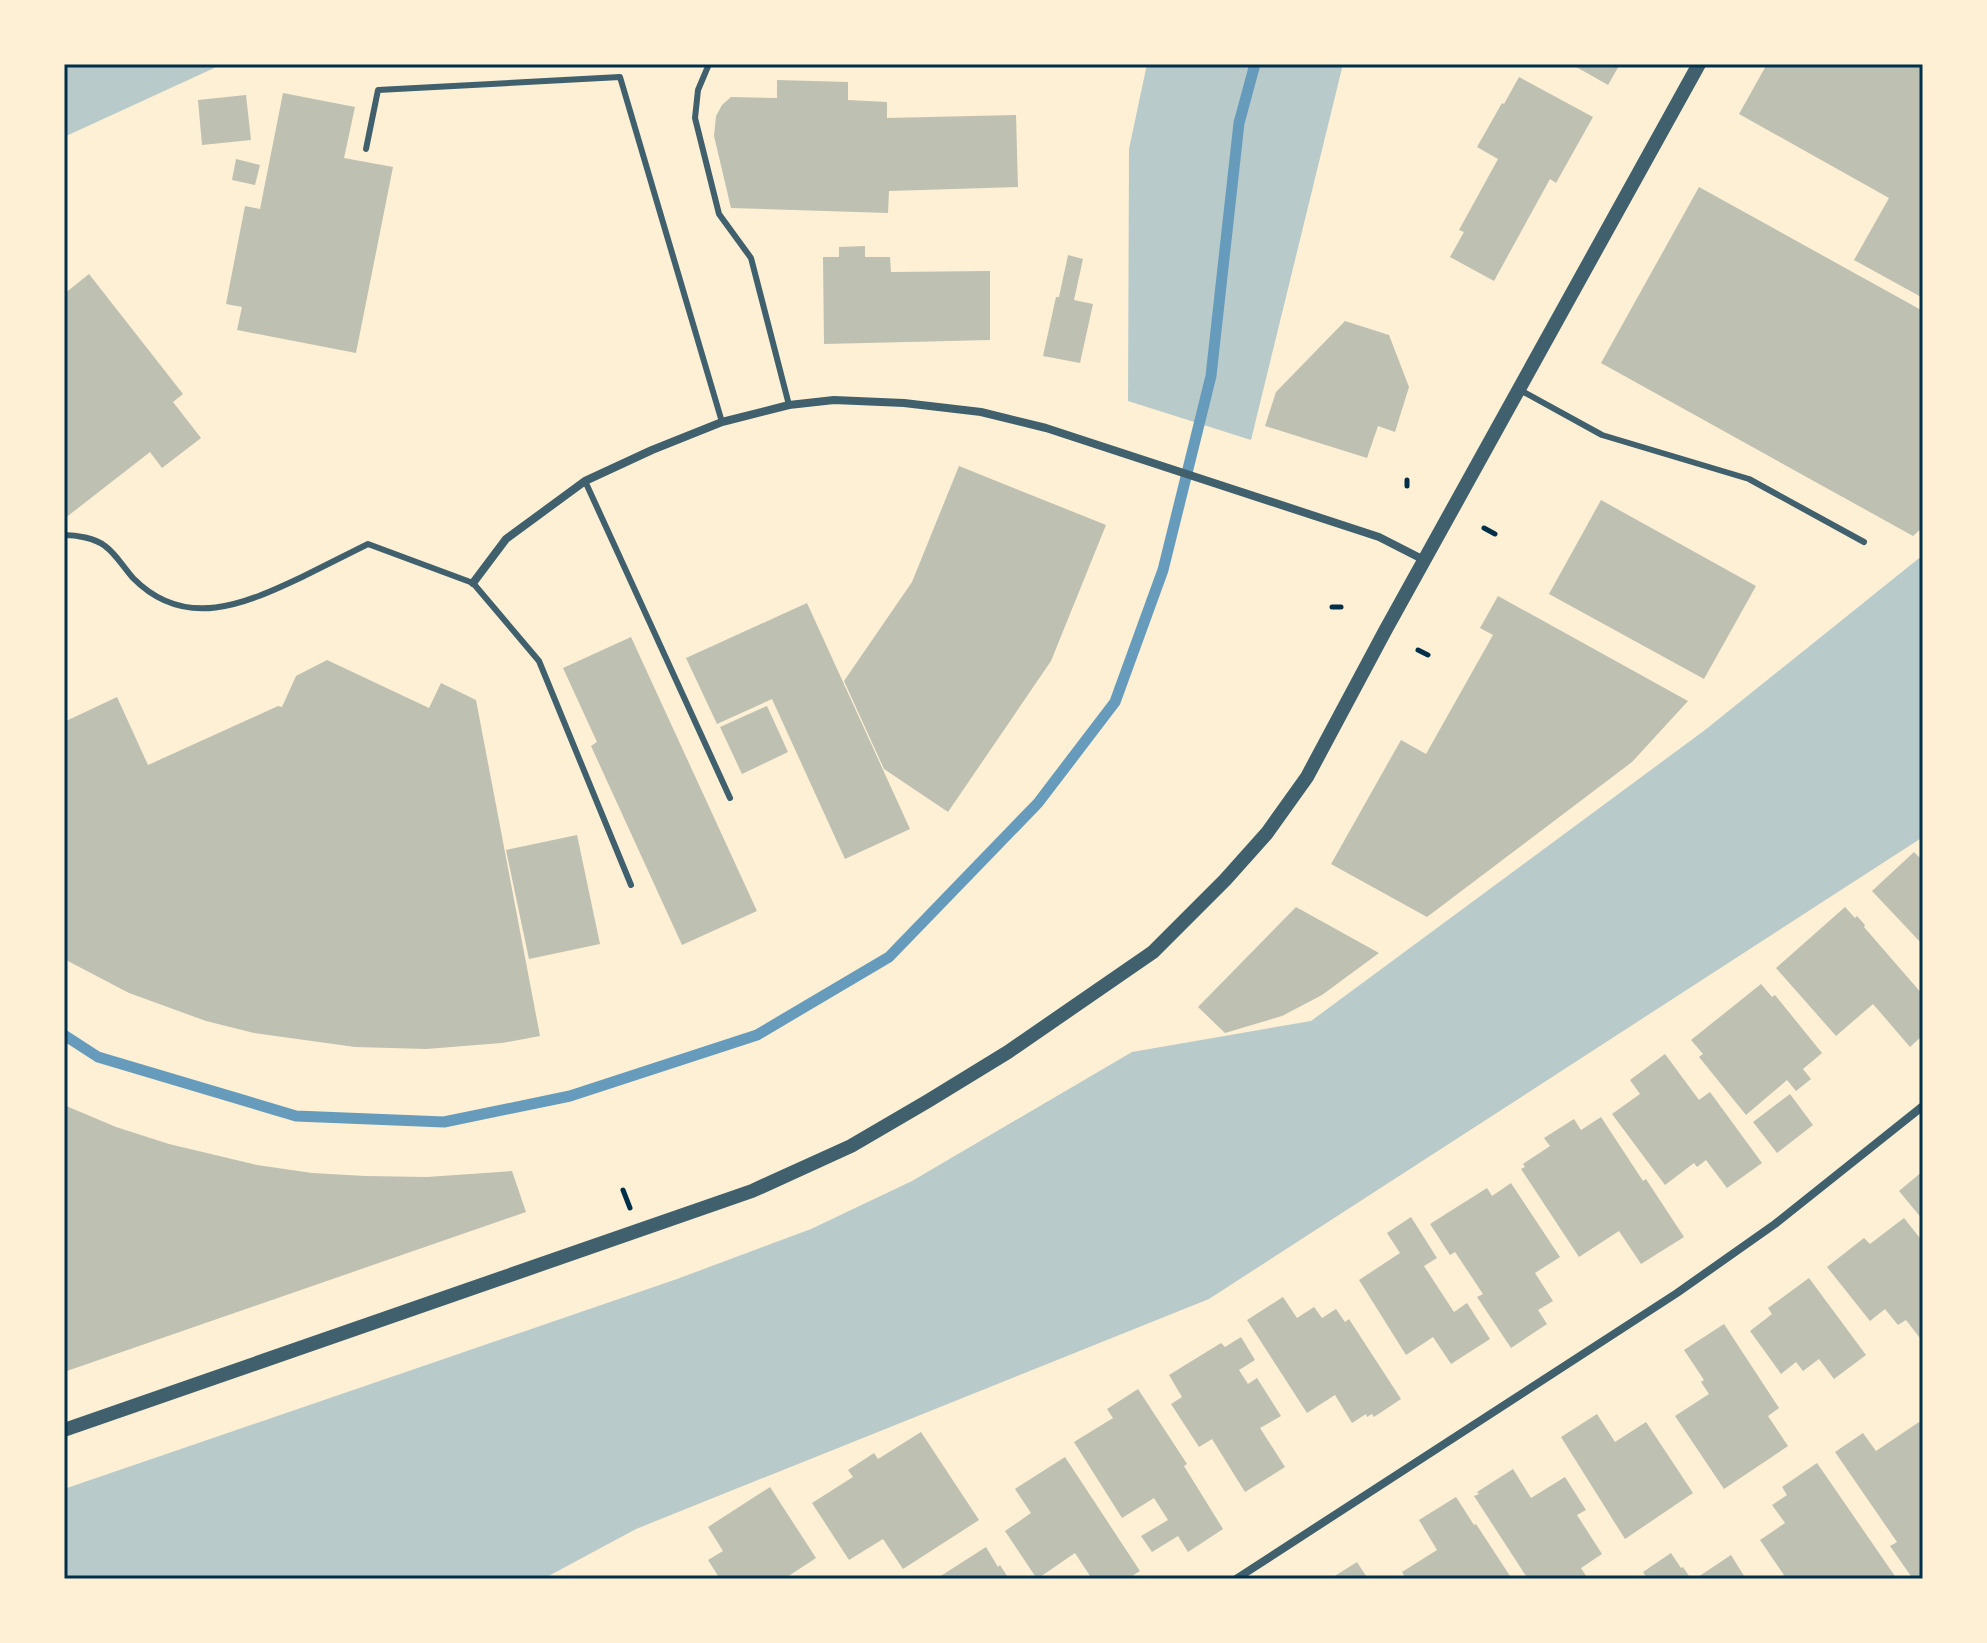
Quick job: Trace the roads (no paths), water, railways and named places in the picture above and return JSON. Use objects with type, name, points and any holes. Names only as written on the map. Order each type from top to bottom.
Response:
[{"type":"street","points":[[64,1430],[752,1191],[851,1146],[1008,1052],[1153,952],[1267,833],[1307,777],[1699,64]]},
{"type":"street","points":[[473,583],[506,539],[585,481],[722,422],[789,405],[834,400],[904,403],[981,412],[1046,428],[1379,537],[1426,561]]},
{"type":"street","points":[[1236,1579],[1677,1293],[1775,1224],[1923,1106]]},
{"type":"lane","points":[[709,64],[698,90],[695,118],[719,214],[751,258],[789,405]]},
{"type":"lane","points":[[366,149],[378,90],[620,77],[722,422]]},
{"type":"lane","points":[[1520,390],[1602,435],[1749,479],[1864,542]]},
{"type":"lane","points":[[585,481],[730,798]]},
{"type":"lane","points":[[64,535],[104,544],[135,580],[163,601],[198,608],[227,607],[260,597],[368,544],[473,583],[539,661],[631,885]]},
{"type":"waterway","points":[[64,1035],[98,1057],[296,1116],[444,1122],[570,1096],[757,1035],[889,957],[1038,803],[1115,702],[1163,570],[1211,376],[1239,123],[1255,64]]}]
